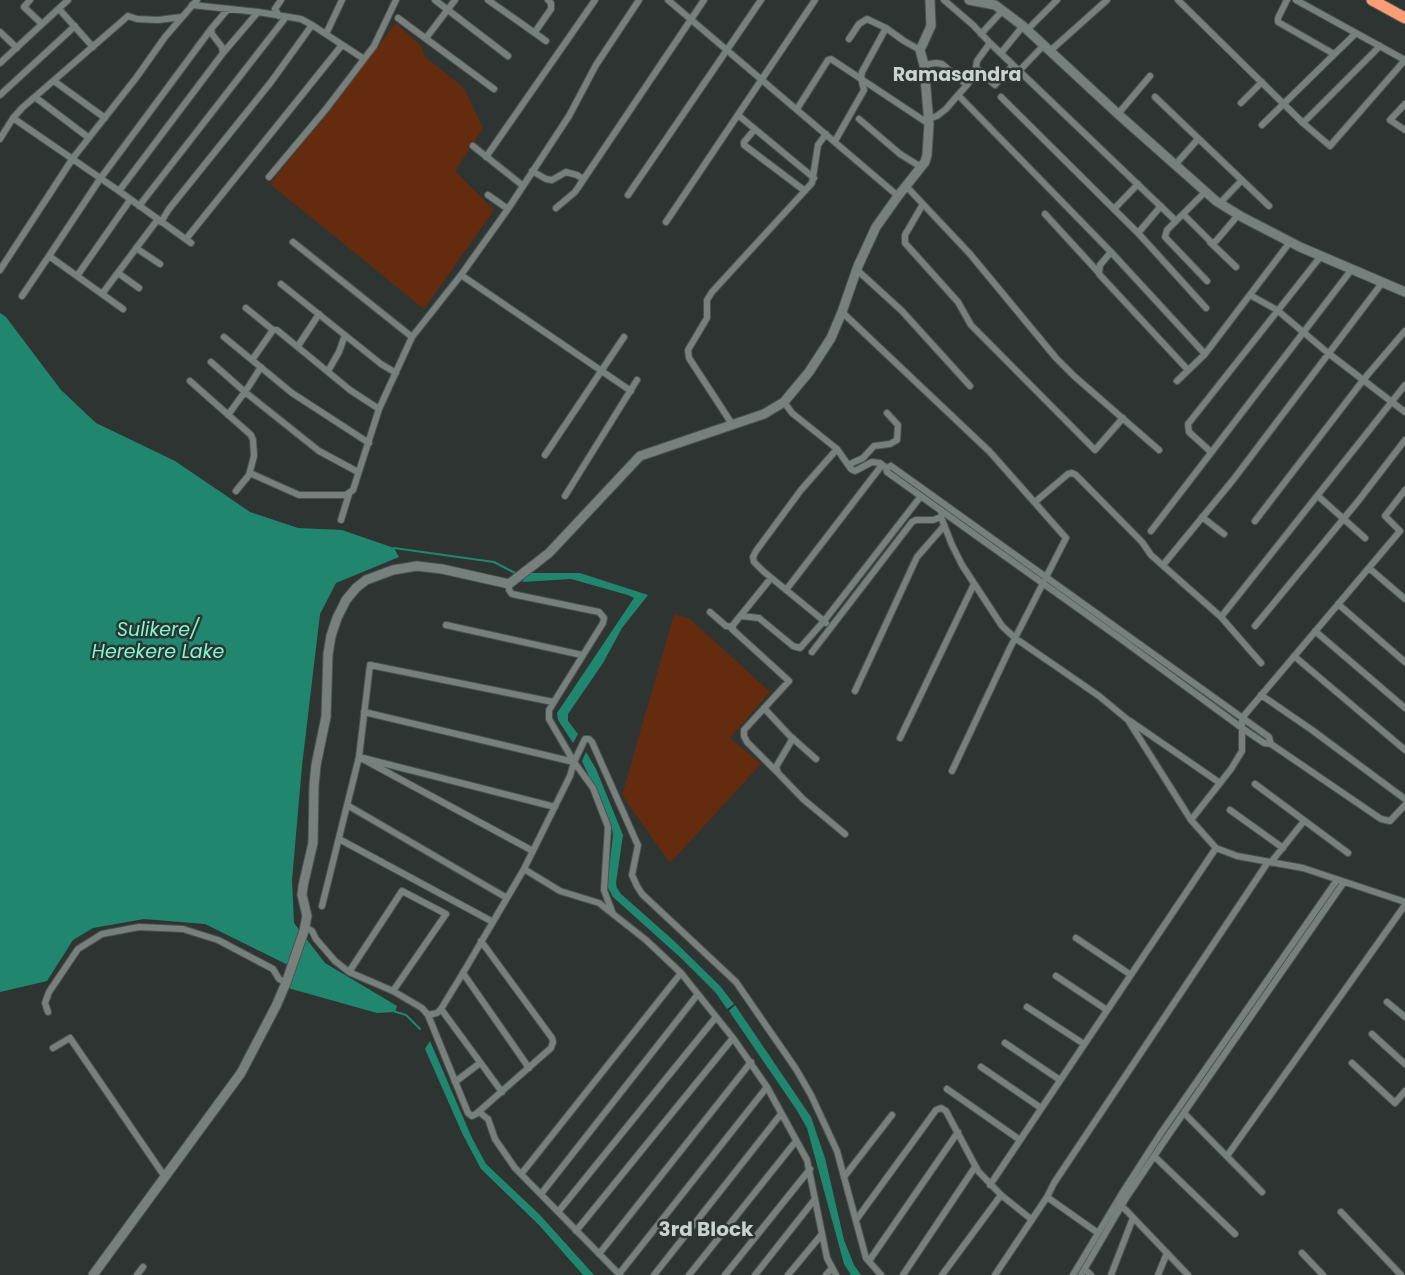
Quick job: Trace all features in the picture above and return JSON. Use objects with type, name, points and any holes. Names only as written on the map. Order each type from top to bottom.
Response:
[{"type":"highway","points":[[1372,0],[1405,18]]},
{"type":"street","points":[[30,0],[24,7],[42,24]]},
{"type":"street","points":[[0,63],[68,0]]},
{"type":"street","points":[[278,16],[275,9],[281,0]]},
{"type":"street","points":[[326,34],[342,0]]},
{"type":"street","points":[[270,176],[326,110],[374,46],[396,0]]},
{"type":"street","points":[[435,0],[508,56]]},
{"type":"street","points":[[426,38],[455,0]]},
{"type":"street","points":[[488,0],[546,41]]},
{"type":"street","points":[[532,32],[537,30],[551,9],[551,3],[548,0]]},
{"type":"street","points":[[486,157],[595,0]]},
{"type":"street","points":[[341,520],[369,443],[379,408],[412,337],[461,275],[508,209],[569,116],[596,65],[639,0]]},
{"type":"street","points":[[668,0],[898,196]]},
{"type":"street","points":[[556,208],[575,192],[704,0]]},
{"type":"street","points":[[628,195],[761,0]]},
{"type":"street","points":[[666,222],[816,0]]},
{"type":"street","points":[[614,915],[604,890],[608,827],[593,788],[574,762],[549,719],[549,710],[552,702],[603,624],[604,618],[601,613],[512,594],[509,590],[513,582],[526,570],[549,554],[640,456],[764,414],[784,402],[809,372],[831,338],[856,269],[872,234],[921,167],[927,155],[928,122],[924,65],[920,50],[932,26],[930,0],[935,0]]},
{"type":"street","points":[[944,0],[1176,221]]},
{"type":"street","points":[[969,0],[995,5],[1025,28],[1118,114],[1205,192],[1220,203],[1290,242],[1405,292]]},
{"type":"street","points":[[1001,53],[1025,28],[1057,0]]},
{"type":"street","points":[[1019,71],[1107,0]]},
{"type":"street","points":[[1178,0],[1303,123],[1330,146],[1405,60],[1296,0]]},
{"type":"street","points":[[1287,0],[1278,18],[1278,22],[1334,54]]},
{"type":"street","points":[[0,270],[72,158],[136,78],[165,37],[195,3],[301,19],[364,59]]},
{"type":"street","points":[[59,9],[93,47]]},
{"type":"street","points":[[22,296],[100,179],[211,29],[228,9]]},
{"type":"street","points":[[981,34],[1002,10]]},
{"type":"street","points":[[119,191],[223,53],[258,12]]},
{"type":"street","points":[[0,139],[12,118],[128,16],[137,19],[158,20],[182,17]]},
{"type":"street","points":[[139,206],[286,17]]},
{"type":"street","points":[[398,18],[494,88]]},
{"type":"street","points":[[849,39],[859,24],[867,19],[886,28],[920,50]]},
{"type":"street","points":[[102,294],[136,248],[271,82],[312,25]]},
{"type":"street","points":[[0,96],[75,26]]},
{"type":"street","points":[[835,141],[864,90],[861,78],[862,72],[886,28]]},
{"type":"street","points":[[211,29],[212,34],[222,47],[223,53]]},
{"type":"street","points":[[0,32],[17,48]]},
{"type":"street","points":[[1262,125],[1356,33]]},
{"type":"street","points":[[990,43],[976,61],[976,67],[979,70],[995,85],[1013,65]]},
{"type":"street","points":[[12,118],[72,158],[188,241],[342,45]]},
{"type":"street","points":[[1303,123],[1380,46]]},
{"type":"street","points":[[797,109],[830,59],[834,59],[928,122]]},
{"type":"street","points":[[924,65],[942,64],[968,85]]},
{"type":"street","points":[[928,122],[942,113],[979,70]]},
{"type":"street","points":[[1118,114],[1150,76]]},
{"type":"street","points":[[54,81],[105,118]]},
{"type":"street","points":[[1241,103],[1262,82]]},
{"type":"street","points":[[958,95],[1111,252],[1204,354]]},
{"type":"street","points":[[35,97],[89,138]]},
{"type":"street","points":[[1001,97],[1138,233],[1206,308]]},
{"type":"street","points":[[1155,98],[1269,206]]},
{"type":"street","points":[[1405,104],[1390,120],[1405,130]]},
{"type":"street","points":[[738,115],[814,178]]},
{"type":"street","points":[[859,119],[900,154],[921,167]]},
{"type":"street","points":[[755,129],[744,142],[744,145],[805,191]]},
{"type":"street","points":[[732,424],[689,358],[688,350],[707,318],[707,300],[712,292],[805,191],[814,178],[818,145],[826,134]]},
{"type":"street","points":[[1175,165],[1198,139]]},
{"type":"street","points":[[473,146],[522,185]]},
{"type":"street","points":[[532,171],[546,179],[552,180],[566,172],[583,179]]},
{"type":"street","points":[[1220,203],[1241,181]]},
{"type":"street","points":[[1114,209],[1138,184]]},
{"type":"street","points":[[906,186],[970,254],[1056,358],[1158,450]]},
{"type":"street","points":[[1205,192],[1167,230],[1165,237],[1207,282]]},
{"type":"street","points":[[488,195],[508,209]]},
{"type":"street","points":[[77,276],[130,200]]},
{"type":"street","points":[[923,204],[905,235],[905,243],[958,302],[971,325],[1095,450],[1123,418]]},
{"type":"street","points":[[1138,233],[1161,206]]},
{"type":"street","points":[[1045,214],[1188,370]]},
{"type":"street","points":[[1183,214],[1236,267]]},
{"type":"street","points":[[1210,242],[1216,241],[1239,214]]},
{"type":"street","points":[[293,242],[412,337]]},
{"type":"street","points":[[1178,381],[1204,354],[1290,242]]},
{"type":"street","points":[[136,248],[160,264]]},
{"type":"street","points":[[1100,274],[1100,265],[1111,252]]},
{"type":"street","points":[[49,256],[123,309]]},
{"type":"street","points":[[1211,452],[1189,432],[1188,424],[1320,256]]},
{"type":"street","points":[[856,269],[902,311],[970,386]]},
{"type":"street","points":[[1151,531],[1352,270]]},
{"type":"street","points":[[118,273],[139,288]]},
{"type":"street","points":[[461,275],[631,391]]},
{"type":"street","points":[[1163,565],[1233,480],[1382,282]]},
{"type":"street","points":[[281,284],[381,364],[396,373]]},
{"type":"street","points":[[1250,295],[1277,310],[1328,353],[1405,412]]},
{"type":"street","points":[[246,308],[273,330],[277,330],[298,346],[350,390],[379,408]]},
{"type":"street","points":[[842,312],[990,452],[1066,538],[1015,638],[952,771]]},
{"type":"street","points":[[298,346],[319,314]]},
{"type":"street","points":[[252,360],[273,330]]},
{"type":"street","points":[[1255,522],[1364,380],[1405,331]]},
{"type":"street","points":[[328,371],[339,352],[345,335]]},
{"type":"street","points":[[224,337],[292,392],[369,443]]},
{"type":"street","points":[[545,455],[624,337]]},
{"type":"street","points":[[211,362],[245,392],[319,451],[358,472]]},
{"type":"street","points":[[228,415],[261,367]]},
{"type":"street","points":[[565,496],[637,380]]},
{"type":"street","points":[[190,381],[251,435],[254,456],[249,475],[236,491]]},
{"type":"street","points":[[1221,617],[1405,385]]},
{"type":"street","points":[[784,402],[792,413],[837,449],[848,465],[855,471],[872,462],[891,466],[1242,728],[1264,743],[1271,744],[1380,819],[1390,821],[1405,804]]},
{"type":"street","points":[[848,465],[863,458],[874,446],[890,444],[897,440],[898,425],[887,413]]},
{"type":"street","points":[[1255,626],[1405,440]]},
{"type":"street","points":[[832,627],[771,578],[754,562],[754,554],[801,490],[837,449]]},
{"type":"street","points":[[884,466],[887,472],[921,496],[941,514],[1045,581],[1242,718],[1269,738],[1271,744]]},
{"type":"street","points":[[786,590],[884,466]]},
{"type":"street","points":[[249,475],[252,474],[299,495],[349,494]]},
{"type":"street","points":[[1035,502],[1068,474],[1074,474],[1142,542],[1151,555],[1221,617],[1261,663]]},
{"type":"street","points":[[1191,820],[1242,751],[1242,718],[1369,568],[1402,533],[1385,516],[1405,490]]},
{"type":"street","points":[[741,616],[759,618],[793,646],[800,648],[824,621],[921,496]]},
{"type":"street","points":[[1318,496],[1365,538]]},
{"type":"street","points":[[941,514],[952,545],[974,584],[1002,626],[1015,638],[1099,696],[1128,720],[1220,783]]},
{"type":"street","points":[[812,652],[912,522],[916,520],[933,520],[941,514]]},
{"type":"street","points":[[1202,517],[1224,534]]},
{"type":"street","points":[[855,691],[917,557],[944,526]]},
{"type":"street","points":[[93,1275],[241,1073],[276,1006],[286,981],[307,916],[302,886],[313,843],[315,775],[326,717],[328,654],[334,627],[346,600],[356,588],[372,577],[393,570],[417,566],[513,582]]},
{"type":"street","points":[[1369,568],[1405,599]]},
{"type":"street","points":[[732,627],[771,578]]},
{"type":"street","points":[[900,738],[974,584]]},
{"type":"street","points":[[1338,604],[1405,662]]},
{"type":"street","points":[[710,612],[726,626],[732,627]]},
{"type":"street","points":[[446,625],[582,655]]},
{"type":"street","points":[[732,627],[732,630],[789,681],[744,730],[747,742],[803,799],[845,834]]},
{"type":"street","points":[[1315,631],[1405,708]]},
{"type":"street","points":[[1294,656],[1405,750]]},
{"type":"street","points":[[322,906],[358,757],[370,665],[552,702]]},
{"type":"street","points":[[1262,695],[1405,799]]},
{"type":"street","points":[[764,708],[816,759]]},
{"type":"street","points":[[364,712],[574,762]]},
{"type":"street","points":[[1128,720],[1191,820],[1216,848],[1237,856],[1303,868],[1405,904],[1227,1156]]},
{"type":"street","points":[[778,773],[776,766],[793,738]]},
{"type":"street","points":[[428,1015],[436,1013],[441,1009],[482,941],[524,869],[570,776],[574,762],[585,739],[589,739],[638,845],[632,875],[637,886],[642,894],[736,982],[796,1069],[811,1095],[837,1151],[866,1258],[881,1275]]},
{"type":"street","points":[[358,757],[555,807]]},
{"type":"street","points":[[358,757],[533,851]]},
{"type":"street","points":[[1255,784],[1348,853]]},
{"type":"street","points":[[347,805],[507,898]]},
{"type":"street","points":[[1230,810],[1283,848]]},
{"type":"street","points":[[995,1275],[1059,1175],[1270,862],[1304,821]]},
{"type":"street","points":[[339,839],[493,922]]},
{"type":"street","points":[[990,1185],[1216,848]]},
{"type":"street","points":[[524,869],[560,892],[599,903],[646,940],[681,973],[733,1038],[768,1087],[807,1160],[827,1258],[836,1275]]},
{"type":"street","points":[[1091,1275],[1083,1272],[1122,1206],[1341,881]]},
{"type":"street","points":[[1073,1275],[1120,1195],[1161,1133],[1341,881]]},
{"type":"street","points":[[349,972],[402,891],[446,914],[394,991]]},
{"type":"street","points":[[48,1012],[46,1003],[48,992],[78,948],[102,934],[140,927],[182,928],[218,940],[274,969],[279,979],[286,981]]},
{"type":"street","points":[[304,929],[312,931],[316,939],[335,961],[349,972],[394,991],[422,1008],[428,1015],[468,1113],[474,1116],[551,1048],[553,1040],[482,941]]},
{"type":"street","points":[[1076,938],[1130,975]]},
{"type":"street","points":[[462,973],[529,1068]]},
{"type":"street","points":[[522,1173],[681,973]]},
{"type":"street","points":[[1056,976],[1107,1010]]},
{"type":"street","points":[[541,1194],[698,994]]},
{"type":"street","points":[[1387,1002],[1405,1017]]},
{"type":"street","points":[[1027,1006],[1084,1044]]},
{"type":"street","points":[[441,1009],[502,1092]]},
{"type":"street","points":[[558,1212],[716,1017]]},
{"type":"street","points":[[1372,1034],[1405,1064]]},
{"type":"street","points":[[53,1048],[70,1038],[165,1177]]},
{"type":"street","points":[[576,1231],[733,1038]]},
{"type":"street","points":[[1005,1043],[1060,1080]]},
{"type":"street","points":[[599,1254],[751,1062]]},
{"type":"street","points":[[455,1082],[480,1063]]},
{"type":"street","points":[[1352,1063],[1396,1103],[1405,1091]]},
{"type":"street","points":[[981,1067],[1041,1108]]},
{"type":"street","points":[[479,1112],[488,1119],[495,1139],[515,1168],[620,1274],[768,1087]]},
{"type":"street","points":[[947,1089],[1020,1140]]},
{"type":"street","points":[[856,1220],[938,1108],[945,1109],[975,1166],[990,1185],[1001,1196],[1032,1219]]},
{"type":"street","points":[[1184,1113],[1262,1192]]},
{"type":"street","points":[[654,1275],[781,1114]]},
{"type":"street","points":[[844,1178],[892,1115]]},
{"type":"street","points":[[869,1261],[958,1132]]},
{"type":"street","points":[[689,1275],[796,1141]]},
{"type":"street","points":[[1154,1156],[1235,1234]]},
{"type":"street","points":[[903,1275],[975,1166]]},
{"type":"street","points":[[725,1275],[810,1169]]},
{"type":"street","points":[[942,1275],[1001,1196]]},
{"type":"street","points":[[1046,1197],[1098,1233]]},
{"type":"street","points":[[755,1275],[815,1199]]},
{"type":"street","points":[[1122,1206],[1188,1275]]},
{"type":"street","points":[[1341,1212],[1398,1274]]},
{"type":"street","points":[[1111,1275],[1134,1218]]},
{"type":"street","points":[[788,1275],[822,1234]]},
{"type":"street","points":[[1158,1275],[1166,1253]]},
{"type":"street","points":[[1302,1253],[1323,1275]]},
{"type":"street","points":[[137,1275],[143,1267]]},
{"type":"street","points":[[826,1275],[832,1268]]},
{"type":"shaded area","points":[[396,23],[422,47],[424,56],[464,88],[483,128],[455,171],[494,210],[424,309],[270,184]]},
{"type":"shaded area","points":[[674,614],[690,619],[770,692],[730,738],[761,764],[670,863],[622,795]]},
{"type":"water","name":"Sulikere/ Herekere Lake","points":[[0,313],[6,317],[61,390],[96,423],[175,461],[250,512],[298,528],[342,530],[394,548],[399,557],[336,583],[320,614],[302,766],[292,880],[294,923],[325,963],[397,1006],[395,1012],[377,1013],[288,988],[290,966],[205,924],[144,919],[93,928],[73,940],[47,981],[0,992]]},
{"type":"water","points":[[528,573],[580,573],[648,595],[622,628],[603,663],[568,714],[568,721],[578,734],[573,743],[558,720],[557,713],[634,598],[571,579],[522,582]]},
{"type":"water","points":[[586,752],[596,769],[623,835],[616,883],[617,888],[621,894],[673,940],[720,986],[734,1004],[727,1009],[716,993],[681,958],[613,897],[607,886],[613,835],[611,824],[582,761]]},
{"type":"water","points":[[735,1005],[811,1117],[825,1158],[844,1240],[854,1265],[861,1275],[851,1275],[844,1264],[807,1128],[729,1011]]},
{"type":"water","points":[[430,1041],[472,1138],[486,1164],[540,1215],[594,1275],[583,1275],[539,1225],[481,1169],[463,1135],[425,1049]]},
{"type":"waterway","points":[[394,548],[494,562],[517,574]]},
{"type":"waterway","points":[[393,1011],[406,1015],[420,1029]]},
{"type":"district","name":"Ramasandra","points":[[957,76]]},
{"type":"district","name":"3rd Block","points":[[706,1231]]}]
